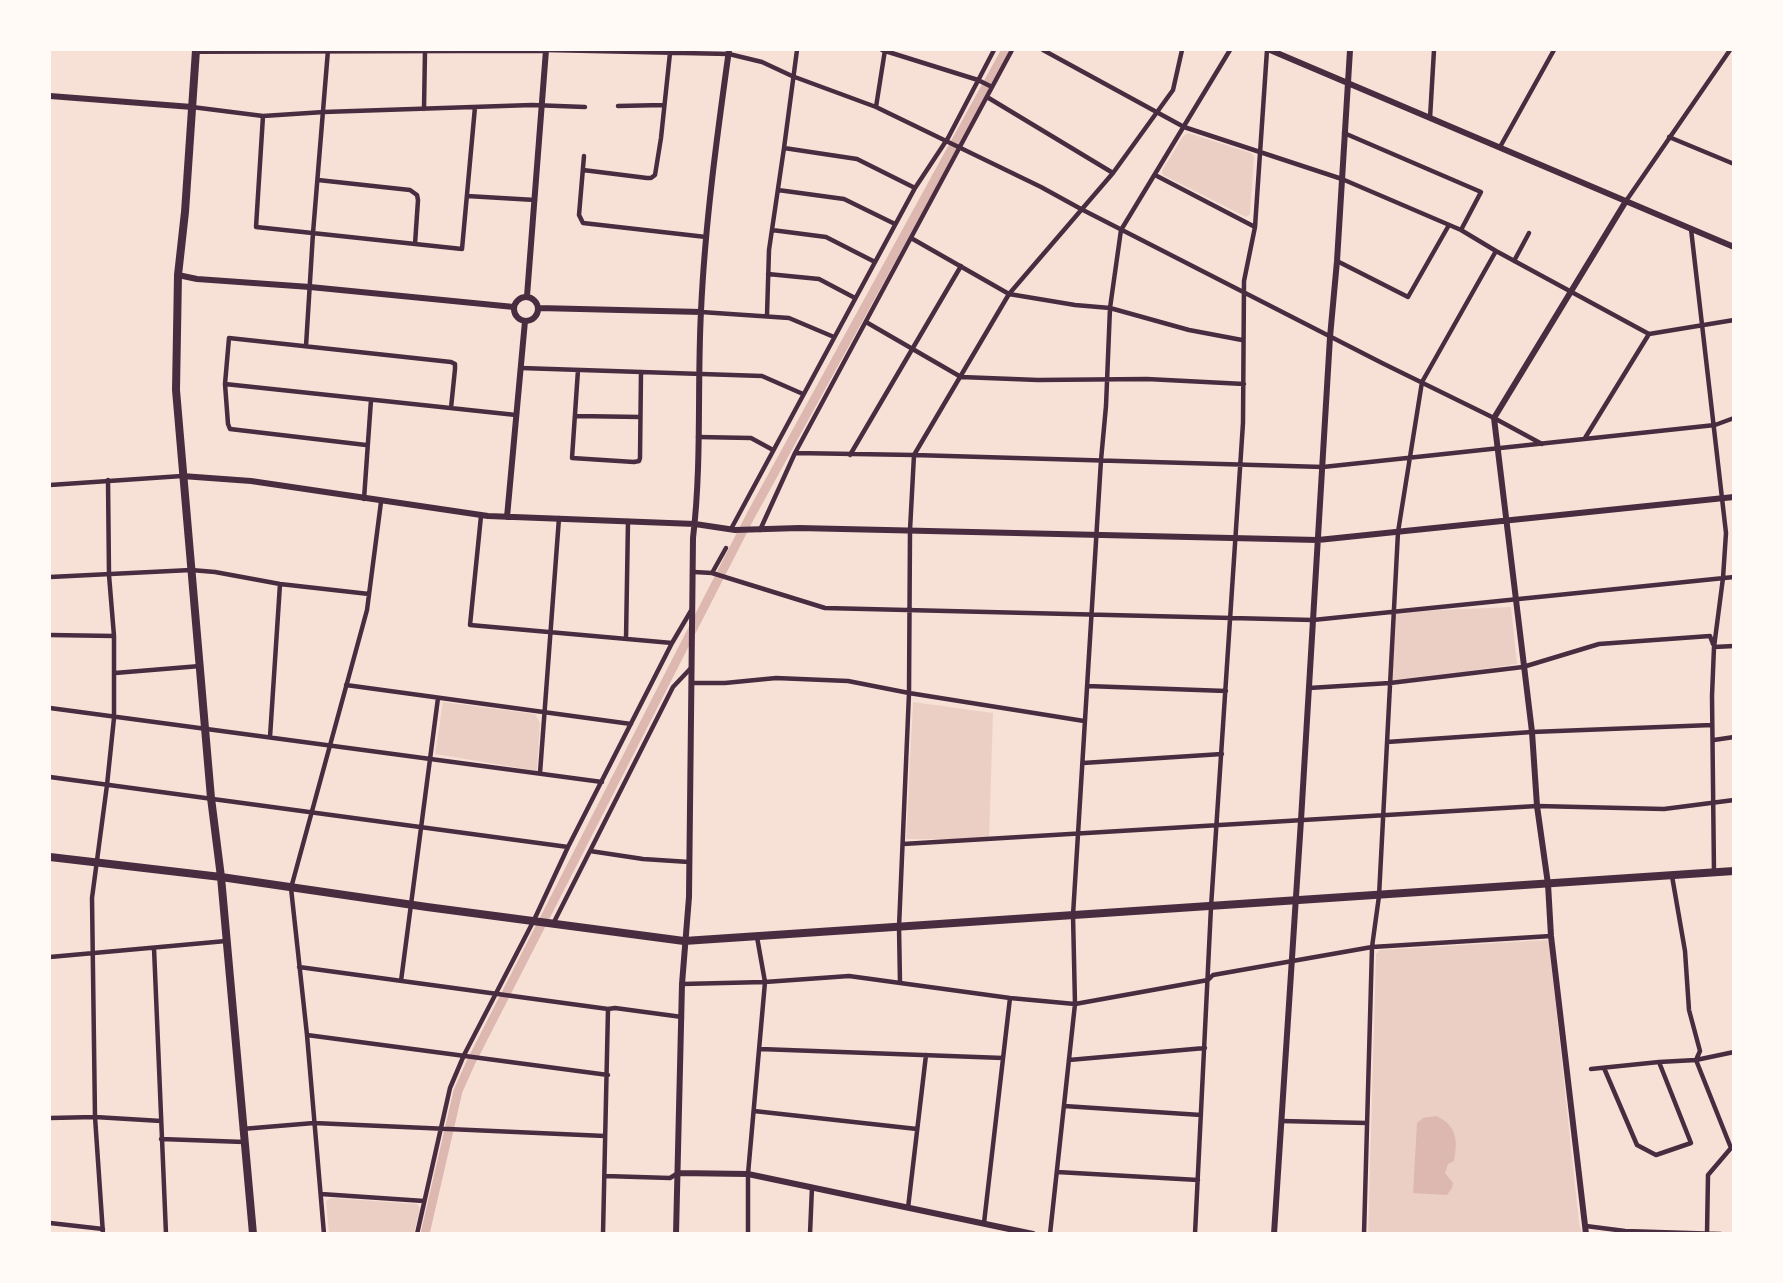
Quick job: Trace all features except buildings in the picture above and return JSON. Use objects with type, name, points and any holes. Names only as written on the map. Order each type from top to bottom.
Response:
[{"type":"main road","points":[[196,50],[178,275],[175,370],[211,798],[221,877],[253,1233]]},
{"type":"main road","points":[[50,857],[221,877],[684,941],[1734,871]]},
{"type":"street","points":[[196,50],[729,52],[762,62],[792,76],[876,107],[1041,187],[1542,444]]},
{"type":"street","points":[[306,346],[328,50]]},
{"type":"street","points":[[527,296],[546,50]]},
{"type":"street","points":[[767,315],[772,230],[797,50]]},
{"type":"street","points":[[876,107],[884,50],[978,80],[992,87]]},
{"type":"street","points":[[733,529],[855,298],[915,188],[945,142],[994,50]]},
{"type":"street","points":[[758,530],[795,453],[1012,50]]},
{"type":"street","points":[[1043,50],[1184,127],[1342,179],[1461,230],[1649,334],[1734,320]]},
{"type":"street","points":[[900,983],[909,693],[910,530],[914,455],[1009,294],[1113,173],[1173,90],[1182,50]]},
{"type":"street","points":[[1050,1233],[1075,1004],[1073,915],[1106,406],[1110,308],[1122,230],[1230,50]]},
{"type":"street","points":[[1195,1233],[1211,907],[1241,465],[1244,281],[1255,227],[1269,50],[1734,247]]},
{"type":"street","points":[[1274,1233],[1350,50]]},
{"type":"street","points":[[1430,118],[1434,50]]},
{"type":"street","points":[[1500,147],[1554,50]]},
{"type":"street","points":[[1586,1233],[1551,936],[1548,884],[1537,806],[1532,732],[1494,418],[1626,201],[1730,50]]},
{"type":"street","points":[[424,109],[425,51]]},
{"type":"street","points":[[676,1233],[682,984],[689,897],[693,538],[701,312],[706,237],[729,52]]},
{"type":"street","points":[[583,170],[651,178],[655,174],[670,53]]},
{"type":"street","points":[[50,96],[192,107],[263,116],[542,105],[585,107]]},
{"type":"street","points":[[987,97],[1113,173]]},
{"type":"street","points":[[618,106],[663,105]]},
{"type":"street","points":[[263,116],[256,227],[462,249],[475,107]]},
{"type":"street","points":[[1344,133],[1481,192],[1461,230]]},
{"type":"street","points":[[1669,137],[1734,164]]},
{"type":"street","points":[[784,148],[857,159],[915,188]]},
{"type":"street","points":[[584,156],[579,215],[583,223],[706,237]]},
{"type":"street","points":[[1155,175],[1255,227]]},
{"type":"street","points":[[318,180],[410,190],[417,195],[418,200],[415,244]]},
{"type":"street","points":[[778,190],[844,199],[896,224]]},
{"type":"street","points":[[467,196],[535,200]]},
{"type":"street","points":[[1337,261],[1408,297],[1449,225]]},
{"type":"street","points":[[772,230],[826,237],[875,262]]},
{"type":"street","points":[[1691,230],[1726,532],[1714,647],[1712,725],[1715,803],[1714,873]]},
{"type":"street","points":[[1514,261],[1529,233]]},
{"type":"street","points":[[911,238],[1009,294],[1075,305],[1110,308],[1189,330],[1242,340]]},
{"type":"street","points":[[1364,1233],[1372,947],[1379,896],[1398,532],[1422,382],[1496,251]]},
{"type":"street","points":[[850,455],[961,266]]},
{"type":"street","points":[[768,274],[819,279],[855,298]]},
{"type":"street","points":[[178,275],[197,279],[310,287],[514,307]]},
{"type":"street","points":[[527,296],[534,299],[539,308],[536,316],[525,321],[515,315],[514,307],[520,298],[527,296]]},
{"type":"street","points":[[539,308],[767,315],[789,318],[834,337]]},
{"type":"street","points":[[507,517],[525,321]]},
{"type":"street","points":[[866,322],[961,377],[1147,379],[1244,384]]},
{"type":"street","points":[[1585,438],[1649,334]]},
{"type":"street","points":[[366,445],[230,429],[225,384],[229,338],[455,364],[451,408]]},
{"type":"street","points":[[521,368],[762,376],[803,394]]},
{"type":"street","points":[[578,370],[572,458],[634,462],[639,461],[640,458],[641,372]]},
{"type":"street","points":[[225,384],[516,415]]},
{"type":"street","points":[[364,499],[366,445],[371,400]]},
{"type":"street","points":[[576,416],[640,417]]},
{"type":"street","points":[[795,453],[1323,467],[1715,425],[1734,418]]},
{"type":"street","points":[[698,437],[751,438],[773,450]]},
{"type":"street","points":[[50,485],[183,476],[251,481],[481,516],[695,524],[758,530],[800,528],[1096,533],[1318,540],[1734,497]]},
{"type":"street","points":[[50,1222],[103,1231],[95,1117],[92,898],[114,718],[115,673],[108,480]]},
{"type":"street","points":[[324,1233],[307,1035],[291,888],[367,610],[381,502]]},
{"type":"street","points":[[481,516],[470,625],[672,643]]},
{"type":"street","points":[[540,773],[559,518]]},
{"type":"street","points":[[626,639],[628,521]]},
{"type":"street","points":[[712,573],[726,548]]},
{"type":"street","points":[[50,577],[191,570],[280,584],[369,594]]},
{"type":"street","points":[[694,572],[712,573],[825,608],[1313,620],[1734,577]]},
{"type":"street","points":[[270,737],[280,584]]},
{"type":"street","points":[[417,1233],[450,1089],[568,847],[672,643],[693,607]]},
{"type":"street","points":[[50,634],[114,636]]},
{"type":"street","points":[[1309,688],[1390,683],[1524,667],[1599,644],[1710,636],[1714,647]]},
{"type":"street","points":[[1714,647],[1734,646]]},
{"type":"street","points":[[115,673],[200,666]]},
{"type":"street","points":[[552,923],[673,687],[692,667]]},
{"type":"street","points":[[692,683],[725,683],[776,678],[848,681],[1084,721]]},
{"type":"street","points":[[346,685],[631,724]]},
{"type":"street","points":[[1087,686],[1226,691]]},
{"type":"street","points":[[401,981],[438,698]]},
{"type":"street","points":[[50,708],[602,782]]},
{"type":"street","points":[[1387,742],[1532,732],[1712,725]]},
{"type":"street","points":[[1714,740],[1734,737]]},
{"type":"street","points":[[1083,763],[1222,754]]},
{"type":"street","points":[[50,777],[568,847]]},
{"type":"street","points":[[903,844],[1537,806],[1664,809],[1734,800]]},
{"type":"street","points":[[590,851],[644,859],[689,862]]},
{"type":"street","points":[[1672,876],[1685,951],[1689,1010],[1700,1051],[1696,1060],[1732,1148],[1708,1175],[1707,1233]]},
{"type":"street","points":[[682,984],[765,982],[849,976],[1011,998],[1075,1004],[1208,980],[1213,975],[1372,947],[1551,936]]},
{"type":"street","points":[[748,1233],[748,1174],[765,982],[757,937]]},
{"type":"street","points":[[50,957],[226,941]]},
{"type":"street","points":[[154,948],[166,1233]]},
{"type":"street","points":[[299,968],[682,1017]]},
{"type":"street","points":[[984,1223],[1011,998]]},
{"type":"street","points":[[603,1233],[609,1009]]},
{"type":"street","points":[[307,1035],[608,1075]]},
{"type":"street","points":[[1069,1060],[1205,1048]]},
{"type":"street","points":[[760,1049],[1003,1058]]},
{"type":"street","points":[[1591,1069],[1696,1060],[1734,1052]]},
{"type":"street","points":[[908,1208],[926,1055]]},
{"type":"street","points":[[1604,1068],[1637,1145],[1656,1155],[1691,1143],[1659,1062]]},
{"type":"street","points":[[1064,1106],[1201,1114]]},
{"type":"street","points":[[754,1111],[917,1129]]},
{"type":"street","points":[[50,1118],[95,1117],[161,1121]]},
{"type":"street","points":[[1281,1121],[1367,1123]]},
{"type":"street","points":[[242,1129],[314,1123],[605,1136]]},
{"type":"street","points":[[161,1139],[244,1142]]},
{"type":"street","points":[[1057,1172],[1198,1180]]},
{"type":"street","points":[[605,1176],[670,1178],[678,1173],[748,1174],[1033,1233]]},
{"type":"street","points":[[810,1233],[812,1187]]},
{"type":"street","points":[[321,1194],[424,1201]]},
{"type":"street","points":[[1586,1226],[1625,1231],[1720,1233]]},
{"type":"shaded area","points":[[1188,133],[1251,153],[1254,157],[1250,214],[1246,217],[1163,175],[1162,171],[1183,136]]},
{"type":"shaded area","points":[[1511,607],[1517,664],[1390,683],[1394,612]]},
{"type":"shaded area","points":[[443,702],[535,714],[540,723],[537,771],[435,754]]},
{"type":"shaded area","points":[[913,702],[993,713],[989,839],[906,839]]},
{"type":"shaded area","points":[[1547,940],[1582,1233],[1368,1234],[1376,954],[1380,950]]},
{"type":"shaded area","points":[[1436,1116],[1448,1124],[1456,1140],[1454,1161],[1448,1164],[1445,1173],[1453,1183],[1452,1188],[1447,1195],[1413,1193],[1417,1123],[1423,1118]]},
{"type":"shaded area","points":[[331,1198],[417,1204],[420,1208],[414,1233],[329,1233],[326,1201]]},
{"type":"waterway","points":[[425,1234],[458,1091],[471,1062],[751,515],[1006,50]]}]
